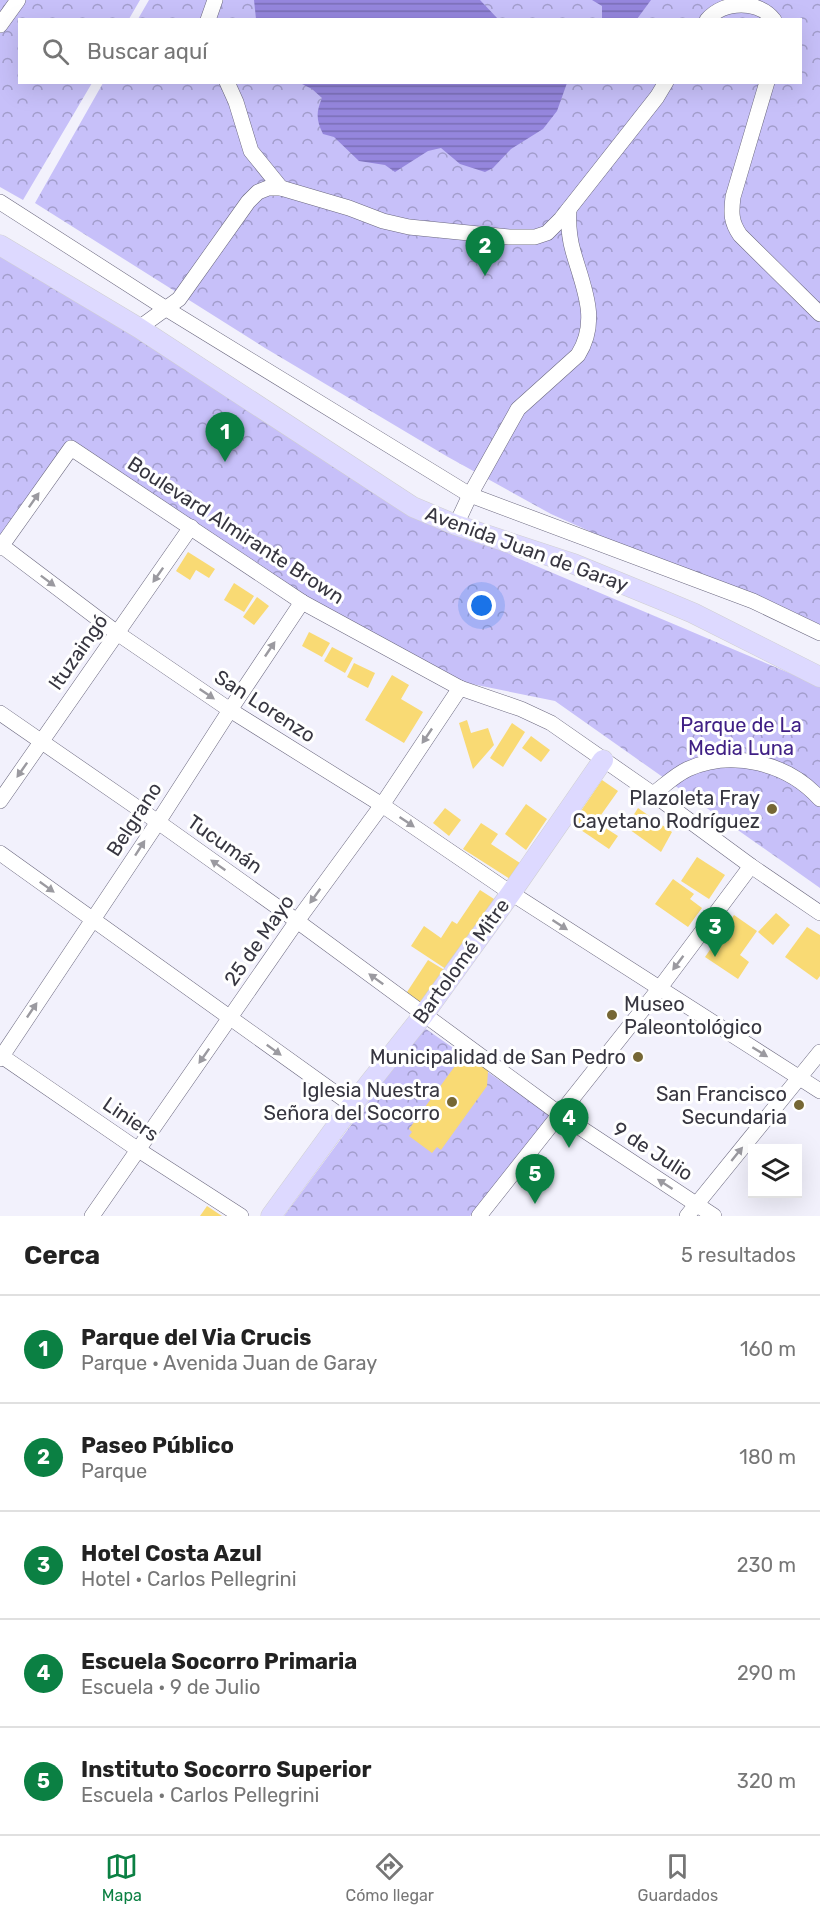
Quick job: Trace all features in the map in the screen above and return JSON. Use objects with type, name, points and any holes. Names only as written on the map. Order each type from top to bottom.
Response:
[{"type":"main road","name":"Avenida Juan de Garay","points":[[0,245],[139,328],[413,507],[456,525],[574,564],[693,613],[820,677]]},
{"type":"main road","name":"Bartolomé Mitre","points":[[271,1216],[352,1105],[424,1014],[603,760]]},
{"type":"street","points":[[0,25],[18,0]]},
{"type":"street","points":[[209,18],[215,0]]},
{"type":"street","points":[[709,18],[717,9],[738,0],[750,0],[762,6],[773,18]]},
{"type":"street","points":[[228,84],[251,150],[281,188]]},
{"type":"street","points":[[535,237],[547,233],[561,219],[665,84]]},
{"type":"street","points":[[766,84],[733,197],[731,214],[733,225],[740,236],[820,314]]},
{"type":"street","points":[[139,328],[179,299],[248,202],[258,192],[268,188],[281,188],[383,221],[409,227],[509,237],[535,237],[571,243]]},
{"type":"street","points":[[0,202],[165,308],[470,495],[753,601],[820,633]]},
{"type":"street","points":[[456,525],[518,409],[578,355],[585,345],[588,329],[588,300],[571,243],[568,227],[569,209]]},
{"type":"street","name":"Boulevard Almirante Brown","points":[[1,547],[71,448],[302,602],[460,688],[521,709],[545,720],[820,913]]},
{"type":"street","name":"Ituzaingó","points":[[0,801],[191,527]]},
{"type":"street","name":"San Lorenzo","points":[[1,547],[117,633],[230,710],[382,805],[511,893],[820,1091]]},
{"type":"street","name":"Belgrano","points":[[1,1057],[302,602]]},
{"type":"street","name":"25 de Mayo","points":[[92,1216],[297,921],[382,805],[460,688]]},
{"type":"street","name":"Tucumán","points":[[0,713],[158,822],[424,1014]]},
{"type":"street","points":[[653,794],[685,770],[706,762],[732,760],[758,763],[778,769],[798,779],[820,799]]},
{"type":"street","points":[[0,853],[352,1105]]},
{"type":"street","points":[[487,1214],[529,1152],[561,1115],[659,989],[751,866]]},
{"type":"street","name":"9 de Julio","points":[[424,1014],[691,1210],[714,1216]]},
{"type":"street","points":[[691,1210],[820,1052]]},
{"type":"street","name":"Liniers","points":[[1,1057],[241,1216]]},
{"type":"green space","points":[[0,0],[140,0],[130,18],[18,18],[18,84],[91,84],[23,200],[0,187]]},
{"type":"green space","points":[[149,0],[820,0],[820,634],[551,514],[448,457],[265,348],[35,203],[102,84],[802,84],[802,18],[139,18]]},
{"type":"green space","name":"Parque de La Media Luna","points":[[0,245],[379,480],[515,557],[820,686],[820,888],[555,701],[462,682],[305,598],[71,444],[0,540]]},
{"type":"green space","points":[[426,1029],[551,1116],[470,1216],[284,1216],[419,1033]]},
{"type":"shaded area","points":[[254,0],[480,0],[497,18],[256,18]]},
{"type":"shaded area","points":[[592,0],[651,0],[638,18],[602,18],[602,6]]},
{"type":"shaded area","points":[[302,84],[567,84],[557,111],[543,129],[511,149],[493,168],[485,172],[460,164],[441,148],[428,151],[395,172],[385,165],[359,161],[334,137],[323,134],[318,116],[322,98]]},
{"type":"building","points":[[188,552],[215,569],[209,578],[196,570],[190,580],[176,571]]},
{"type":"building","points":[[234,583],[254,596],[244,612],[224,600]]},
{"type":"building","points":[[257,597],[269,606],[254,625],[243,617]]},
{"type":"building","points":[[309,632],[330,643],[322,657],[302,646]]},
{"type":"building","points":[[332,647],[353,658],[345,673],[324,661]]},
{"type":"building","points":[[354,663],[375,673],[368,688],[347,677]]},
{"type":"building","points":[[392,675],[409,685],[401,699],[423,712],[404,743],[365,720]]},
{"type":"building","points":[[467,720],[471,733],[488,728],[494,745],[473,769],[459,723]]},
{"type":"building","points":[[512,723],[525,732],[503,767],[490,758]]},
{"type":"building","points":[[531,736],[550,750],[541,762],[522,748]]},
{"type":"building","points":[[602,780],[618,791],[596,822],[618,836],[609,849],[572,824]]},
{"type":"building","points":[[526,804],[547,819],[526,850],[505,834]]},
{"type":"building","points":[[445,808],[461,820],[449,836],[433,823]]},
{"type":"building","points":[[638,808],[672,832],[661,852],[626,827]]},
{"type":"building","points":[[481,823],[498,834],[491,844],[520,863],[510,879],[463,849]]},
{"type":"building","points":[[697,857],[725,875],[709,899],[681,881]]},
{"type":"building","points":[[673,879],[694,894],[690,899],[702,908],[688,927],[655,904]]},
{"type":"building","points":[[480,890],[494,899],[495,906],[452,973],[411,946],[424,926],[441,938],[452,921],[457,924]]},
{"type":"building","points":[[776,913],[790,925],[773,945],[758,932]]},
{"type":"building","points":[[734,915],[757,931],[740,955],[749,962],[738,979],[705,957]]},
{"type":"building","points":[[807,927],[820,935],[820,976],[817,980],[785,957]]},
{"type":"building","points":[[428,960],[451,974],[422,1004],[407,992]]},
{"type":"building","points":[[469,1059],[484,1064],[488,1071],[487,1086],[441,1150],[437,1147],[432,1153],[409,1136],[412,1132],[409,1129],[455,1066]]},
{"type":"building","points":[[207,1206],[222,1216],[200,1216]]},
{"type":"place","name":"Paseo Público","points":[[485,276]]},
{"type":"place","name":"Parque del Via Crucis","points":[[225,462]]},
{"type":"place","name":"Plazoleta Fray Cayetano Rodríguez","points":[[772,809]]},
{"type":"place","name":"Hotel Costa Azul","points":[[715,957]]},
{"type":"place","name":"Museo Paleontológico","points":[[612,1015]]},
{"type":"place","name":"Municipalidad de San Pedro","points":[[638,1057]]},
{"type":"place","name":"Iglesia Nuestra Señora del Socorro","points":[[452,1102]]},
{"type":"place","name":"San Francisco Secundaria","points":[[799,1105]]},
{"type":"place","name":"Escuela Socorro Primaria","points":[[569,1148]]},
{"type":"place","name":"Instituto Socorro Superior","points":[[535,1204]]}]
